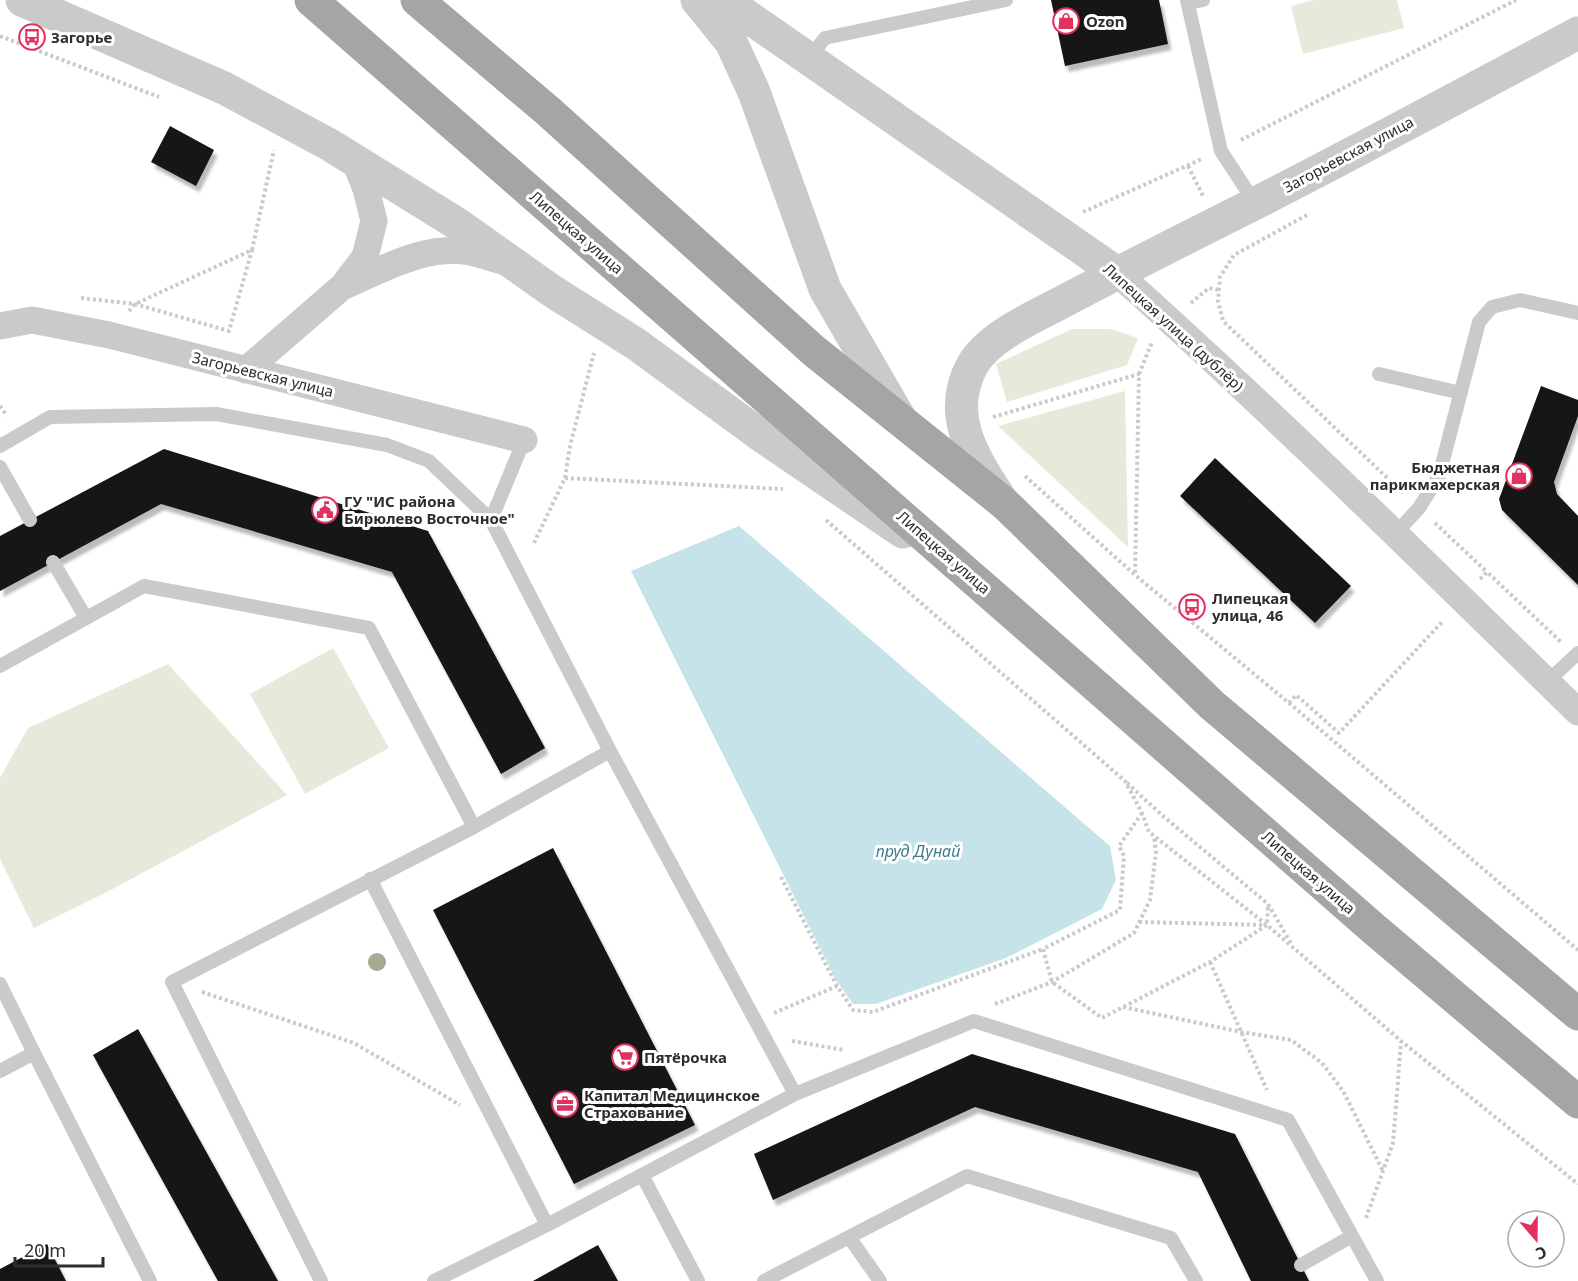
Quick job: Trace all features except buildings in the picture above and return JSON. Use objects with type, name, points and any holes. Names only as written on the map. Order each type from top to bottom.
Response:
[{"type":"main road","name":"Липецкая улица","points":[[311,0],[1365,921],[1578,1102]]},
{"type":"main road","points":[[417,0],[548,111],[814,351],[1005,504],[1212,705],[1578,1014]]},
{"type":"street","points":[[22,0],[224,88],[354,159],[456,223],[552,291],[636,344],[763,437],[979,583]]},
{"type":"street","points":[[697,0],[731,42],[754,92],[825,289],[902,422]]},
{"type":"street","name":"Липецкая улица (дублёр)","points":[[724,0],[1117,273],[1207,354],[1396,533],[1578,712]]},
{"type":"street","name":"Загорьевская улица","points":[[1005,504],[977,462],[964,428],[961,399],[973,365],[986,347],[1117,273],[1578,33]]},
{"type":"street","points":[[246,370],[343,286],[364,256],[374,221],[366,189],[354,159]]},
{"type":"street","points":[[343,286],[429,252],[468,252],[516,265]]},
{"type":"street","name":"Загорьевская улица","points":[[0,326],[32,320],[110,335],[524,440]]},
{"type":"lane","points":[[809,58],[825,38],[1006,0]]},
{"type":"lane","points":[[1203,0],[1187,2],[1221,151],[1255,203]]},
{"type":"lane","points":[[1396,533],[1419,508],[1439,476],[1479,322],[1492,307],[1520,300],[1578,313]]},
{"type":"lane","points":[[1379,374],[1461,393]]},
{"type":"lane","points":[[0,446],[50,417],[216,414],[387,445],[429,461],[491,520],[610,751],[795,1094]]},
{"type":"lane","points":[[491,520],[524,440]]},
{"type":"lane","points":[[0,467],[30,520]]},
{"type":"lane","points":[[53,562],[86,618]]},
{"type":"lane","points":[[0,666],[144,586],[369,628],[474,827]]},
{"type":"lane","points":[[1547,682],[1578,652]]},
{"type":"lane","points":[[321,1281],[172,982],[474,827],[610,751]]},
{"type":"lane","points":[[370,879],[547,1226]]},
{"type":"lane","points":[[0,984],[150,1281]]},
{"type":"lane","points":[[434,1281],[547,1226],[795,1094],[974,1021],[1288,1120],[1377,1281]]},
{"type":"lane","points":[[0,1071],[34,1053]]},
{"type":"lane","points":[[642,1175],[698,1281]]},
{"type":"lane","points":[[764,1281],[967,1176],[1171,1238],[1196,1281]]},
{"type":"lane","points":[[849,1237],[880,1281]]},
{"type":"lane","points":[[1301,1265],[1355,1241]]},
{"type":"path","points":[[1080,214],[1221,151],[1516,0]]},
{"type":"path","points":[[0,36],[160,97]]},
{"type":"path","points":[[252,250],[135,304],[229,331],[252,250],[275,148]]},
{"type":"path","points":[[1317,210],[1234,255],[1220,277],[1218,301],[1223,321],[1487,572]]},
{"type":"path","points":[[534,543],[565,478],[570,446],[596,346]]},
{"type":"path","points":[[989,418],[1139,374],[1136,575]]},
{"type":"path","points":[[1024,476],[1136,575],[1578,950]]},
{"type":"path","points":[[565,478],[790,489],[781,482]]},
{"type":"path","points":[[817,513],[1163,816],[1268,904],[1293,948]]},
{"type":"path","points":[[1289,703],[1296,695],[1339,734],[1383,688]]},
{"type":"path","points":[[1125,781],[1149,832],[1267,925],[1401,1041],[1578,1184]]},
{"type":"path","points":[[781,877],[837,986],[853,1010],[873,1012],[1043,949],[1120,910],[1124,856],[1119,846],[1142,813]]},
{"type":"path","points":[[1052,982],[1134,933],[1150,900],[1156,852],[1154,836]]},
{"type":"path","points":[[1267,925],[1268,904]]},
{"type":"path","points":[[1139,922],[1267,925]]},
{"type":"path","points":[[1043,949],[1052,982],[1102,1018],[1210,962],[1267,925]]},
{"type":"path","points":[[1210,962],[1279,1117]]},
{"type":"path","points":[[172,982],[354,1043],[497,1127]]},
{"type":"path","points":[[756,1021],[837,986]]},
{"type":"path","points":[[1123,1007],[1291,1040],[1322,1063],[1343,1091],[1383,1172]]},
{"type":"path","points":[[764,1036],[851,1052]]},
{"type":"path","points":[[1355,1241],[1393,1143],[1401,1041]]},
{"type":"green space","points":[[1314,0],[1397,0],[1404,28],[1303,54],[1291,6]]},
{"type":"green space","points":[[1072,329],[1110,329],[1138,338],[1127,365],[1007,402],[996,364]]},
{"type":"green space","points":[[1125,391],[1128,547],[998,426]]},
{"type":"green space","points":[[333,648],[389,748],[305,794],[250,694]]},
{"type":"green space","points":[[168,664],[287,795],[109,891],[34,928],[0,859],[0,778],[28,728]]},
{"type":"water","name":"пруд Дунай","points":[[739,526],[1110,846],[1116,880],[1102,909],[1006,958],[876,1004],[853,1004],[836,980],[631,571]]},
{"type":"place","name":"Ozon","points":[[1066,21]]},
{"type":"place","name":"Загорье","points":[[32,37]]},
{"type":"place","name":"Бюджетная парикмахерская","points":[[1519,476]]},
{"type":"place","name":"ГУ \"ИС района Бирюлево Восточное\"","points":[[325,510]]},
{"type":"place","name":"Липецкая улица, 46","points":[[1192,607]]},
{"type":"place","name":"Пятёрочка","points":[[625,1057]]},
{"type":"place","name":"Капитал Медицинское Страхование","points":[[565,1104]]}]
